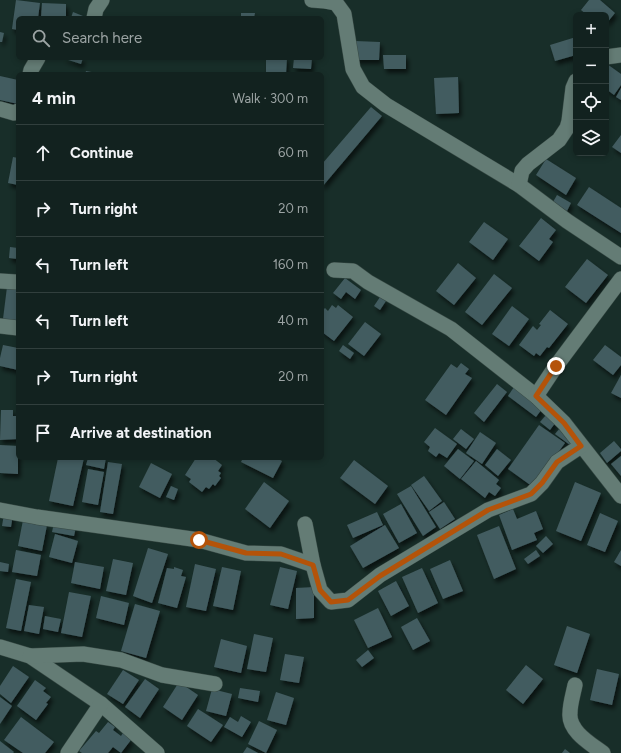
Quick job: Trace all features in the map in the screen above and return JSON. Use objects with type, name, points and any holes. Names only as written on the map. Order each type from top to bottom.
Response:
[{"type":"street","points":[[94,16],[96,9],[102,0]]},
{"type":"street","points":[[312,0],[336,3],[344,14],[353,69],[364,87],[386,105],[519,185],[567,221],[621,257]]},
{"type":"street","points":[[609,57],[621,55]]},
{"type":"street","points":[[30,72],[37,60]]},
{"type":"street","points":[[519,185],[522,171],[528,164],[559,140],[567,128],[575,84]]},
{"type":"street","points":[[0,109],[14,113],[16,112]]},
{"type":"street","points":[[334,270],[353,271],[368,282],[451,329],[536,396],[564,423],[621,496]]},
{"type":"street","points":[[536,396],[556,366],[621,279]]},
{"type":"street","points":[[0,281],[16,282]]},
{"type":"street","points":[[0,326],[16,328]]},
{"type":"street","points":[[305,524],[313,565],[320,590],[331,602],[348,600],[380,576],[488,510],[531,494],[542,483],[557,462],[581,446]]},
{"type":"street","points":[[0,510],[37,517],[199,540],[246,553],[281,554],[313,565]]},
{"type":"street","points":[[0,647],[30,656],[101,704],[157,753]]},
{"type":"street","points":[[30,656],[83,654],[121,660],[162,675],[215,684]]},
{"type":"street","points":[[575,685],[569,715],[573,726],[580,735],[603,753]]},
{"type":"street","points":[[68,753],[101,704]]},
{"type":"building","points":[[16,0],[40,3],[38,16],[16,16],[16,30],[12,29]]},
{"type":"building","points":[[589,0],[600,0],[615,13],[609,20],[609,12],[583,12],[581,10]]},
{"type":"building","points":[[42,3],[66,4],[66,16],[41,16]]},
{"type":"building","points":[[73,12],[83,16],[72,16]]},
{"type":"building","points":[[241,13],[255,13],[254,16],[241,16]]},
{"type":"building","points":[[0,32],[4,33],[2,42],[0,42]]},
{"type":"building","points":[[573,38],[573,56],[555,61],[550,45]]},
{"type":"building","points":[[355,41],[380,42],[379,60],[355,60]]},
{"type":"building","points":[[383,55],[406,55],[406,69],[384,69]]},
{"type":"building","points":[[68,60],[82,60],[81,64]]},
{"type":"building","points":[[266,60],[287,60],[286,72],[266,72]]},
{"type":"building","points":[[294,60],[312,60],[311,69],[293,68]]},
{"type":"building","points":[[609,65],[621,74],[621,85],[614,95],[609,91]]},
{"type":"building","points":[[0,76],[16,80],[16,104],[0,100]]},
{"type":"building","points":[[458,77],[459,113],[436,114],[434,78]]},
{"type":"building","points":[[621,88],[621,100],[616,97]]},
{"type":"building","points":[[371,107],[382,116],[324,185],[324,162]]},
{"type":"building","points":[[621,135],[621,153],[612,147]]},
{"type":"building","points":[[13,157],[16,158],[16,185],[8,183]]},
{"type":"building","points":[[546,159],[576,178],[566,195],[536,175]]},
{"type":"building","points":[[589,187],[621,208],[621,233],[577,205]]},
{"type":"building","points":[[557,195],[571,203],[567,211],[553,202]]},
{"type":"building","points":[[541,218],[556,230],[549,239],[553,242],[539,261],[519,246]]},
{"type":"building","points":[[484,222],[508,239],[493,260],[469,242]]},
{"type":"building","points":[[10,247],[16,248],[16,259],[9,258]]},
{"type":"building","points":[[587,259],[608,275],[586,303],[565,287]]},
{"type":"building","points":[[458,263],[476,278],[454,305],[436,291]]},
{"type":"building","points":[[494,274],[512,288],[482,325],[465,312]]},
{"type":"building","points":[[345,278],[361,290],[355,299],[346,292],[341,299],[333,293]]},
{"type":"building","points":[[7,287],[16,288],[16,321],[3,319]]},
{"type":"building","points":[[380,297],[386,301],[380,310],[374,306]]},
{"type":"building","points":[[332,305],[336,308],[338,305],[353,317],[334,341],[324,334],[324,309],[325,308],[328,311]]},
{"type":"building","points":[[512,306],[529,319],[509,346],[492,334]]},
{"type":"building","points":[[550,310],[568,324],[549,348],[547,347],[540,356],[536,353],[534,356],[519,345],[533,326],[537,330],[541,325],[539,324]]},
{"type":"building","points":[[365,322],[381,334],[364,356],[348,344]]},
{"type":"building","points":[[3,345],[16,348],[16,370],[0,366]]},
{"type":"building","points":[[343,345],[354,353],[350,359],[339,351]]},
{"type":"building","points":[[605,345],[621,357],[621,365],[613,375],[593,360]]},
{"type":"building","points":[[461,363],[469,369],[465,374],[472,378],[446,415],[425,400],[451,364],[457,368]]},
{"type":"building","points":[[621,375],[621,398],[611,393]]},
{"type":"building","points":[[497,384],[507,392],[484,422],[474,413]]},
{"type":"building","points":[[514,387],[542,409],[536,417],[508,396]]},
{"type":"building","points":[[1,410],[13,410],[13,416],[16,416],[16,439],[0,440]]},
{"type":"building","points":[[547,414],[556,422],[550,430],[540,422]]},
{"type":"building","points":[[539,425],[565,443],[533,487],[508,469]]},
{"type":"building","points":[[561,427],[575,438],[570,445],[555,434]]},
{"type":"building","points":[[435,428],[457,444],[447,458],[439,453],[436,457],[428,451],[430,447],[424,442]]},
{"type":"building","points":[[461,429],[474,439],[466,449],[453,439]]},
{"type":"building","points":[[480,432],[496,443],[482,464],[466,453]]},
{"type":"building","points":[[614,441],[621,451],[607,463],[600,453]]},
{"type":"building","points":[[0,445],[16,446],[18,474],[0,473]]},
{"type":"building","points":[[458,449],[474,461],[460,479],[444,466]]},
{"type":"building","points":[[497,449],[511,460],[498,476],[485,465]]},
{"type":"building","points":[[621,456],[621,476],[611,464]]},
{"type":"building","points":[[58,460],[84,460],[73,506],[49,501]]},
{"type":"building","points":[[87,460],[106,460],[104,469],[86,465]]},
{"type":"building","points":[[195,460],[216,460],[222,465],[218,471],[221,473],[219,476],[221,478],[215,486],[213,484],[209,489],[206,487],[202,492],[189,482],[191,479],[185,475]]},
{"type":"building","points":[[242,460],[282,461],[273,478],[241,462]]},
{"type":"building","points":[[354,460],[388,486],[375,504],[340,478]]},
{"type":"building","points":[[476,461],[499,480],[496,484],[501,488],[495,496],[489,492],[485,498],[461,479]]},
{"type":"building","points":[[108,462],[122,464],[113,514],[100,512]]},
{"type":"building","points":[[151,463],[172,474],[160,498],[139,487]]},
{"type":"building","points":[[88,469],[104,472],[98,505],[82,502]]},
{"type":"building","points":[[424,476],[442,501],[429,511],[411,485]]},
{"type":"building","points":[[264,482],[289,501],[270,528],[245,509]]},
{"type":"building","points":[[575,482],[601,493],[581,541],[556,531]]},
{"type":"building","points":[[171,486],[178,489],[174,500],[166,497]]},
{"type":"building","points":[[411,486],[436,527],[423,536],[397,494]]},
{"type":"building","points":[[444,502],[455,519],[440,529],[429,512]]},
{"type":"building","points":[[401,504],[417,533],[399,543],[383,514]]},
{"type":"building","points":[[513,509],[517,519],[536,511],[543,529],[534,533],[537,540],[512,550],[499,515]]},
{"type":"building","points":[[377,512],[383,525],[353,538],[347,525]]},
{"type":"building","points":[[600,513],[618,521],[605,552],[587,545]]},
{"type":"building","points":[[4,514],[13,514],[11,527],[2,526]]},
{"type":"building","points":[[23,520],[47,525],[42,551],[18,546]]},
{"type":"building","points":[[54,523],[76,527],[74,536],[52,532]]},
{"type":"building","points":[[385,525],[399,548],[363,568],[350,546]]},
{"type":"building","points":[[499,526],[516,569],[494,579],[477,535]]},
{"type":"building","points":[[55,534],[78,541],[72,563],[49,557]]},
{"type":"building","points":[[546,536],[553,544],[543,553],[536,546]]},
{"type":"building","points":[[148,548],[168,554],[152,603],[133,596]]},
{"type":"building","points":[[16,550],[41,555],[37,576],[12,572]]},
{"type":"building","points":[[536,550],[540,556],[528,564],[524,559]]},
{"type":"building","points":[[621,550],[621,566],[614,562]]},
{"type":"building","points":[[113,559],[133,563],[126,595],[106,591]]},
{"type":"building","points":[[450,560],[463,591],[443,599],[430,569]]},
{"type":"building","points":[[0,562],[9,564],[8,572],[0,571]]},
{"type":"building","points":[[75,562],[104,567],[100,589],[71,583]]},
{"type":"building","points":[[195,564],[216,569],[206,611],[186,607]]},
{"type":"building","points":[[174,567],[183,570],[181,576],[186,577],[177,608],[158,603],[167,568],[174,569]]},
{"type":"building","points":[[222,567],[241,571],[233,610],[213,606]]},
{"type":"building","points":[[280,567],[297,571],[288,609],[270,605]]},
{"type":"building","points":[[422,568],[438,603],[418,613],[402,577]]},
{"type":"building","points":[[16,579],[31,582],[21,631],[6,628]]},
{"type":"building","points":[[396,581],[409,606],[391,616],[378,591]]},
{"type":"building","points":[[314,587],[314,618],[296,619],[296,588]]},
{"type":"building","points":[[69,592],[91,596],[82,637],[61,633]]},
{"type":"building","points":[[101,596],[129,603],[124,625],[96,618]]},
{"type":"building","points":[[135,604],[160,611],[146,658],[121,651]]},
{"type":"building","points":[[29,605],[44,607],[39,634],[24,631]]},
{"type":"building","points":[[378,608],[392,637],[368,648],[354,620]]},
{"type":"building","points":[[45,616],[61,619],[58,632],[43,629]]},
{"type":"building","points":[[417,618],[430,641],[413,650],[401,627]]},
{"type":"building","points":[[567,626],[590,634],[577,673],[554,665]]},
{"type":"building","points":[[254,634],[273,638],[266,672],[247,669]]},
{"type":"building","points":[[221,639],[247,646],[241,673],[214,667]]},
{"type":"building","points":[[368,650],[374,658],[362,667],[356,660]]},
{"type":"building","points":[[285,654],[304,657],[299,683],[280,680]]},
{"type":"building","points":[[526,665],[543,679],[523,704],[506,690]]},
{"type":"building","points":[[13,666],[29,677],[11,703],[0,694],[0,686]]},
{"type":"building","points":[[597,669],[619,674],[612,705],[590,700]]},
{"type":"building","points":[[123,670],[139,680],[123,704],[107,694]]},
{"type":"building","points":[[145,679],[159,689],[140,718],[125,707]]},
{"type":"building","points":[[35,680],[46,688],[43,691],[51,697],[46,703],[48,704],[36,720],[17,706]]},
{"type":"building","points":[[179,682],[198,695],[182,720],[163,707]]},
{"type":"building","points":[[240,688],[260,691],[258,702],[238,698]]},
{"type":"building","points":[[212,689],[232,694],[226,716],[206,711]]},
{"type":"building","points":[[276,692],[294,698],[286,725],[267,720]]},
{"type":"building","points":[[0,697],[12,706],[0,724]]},
{"type":"building","points":[[198,709],[223,725],[211,742],[187,726]]},
{"type":"building","points":[[241,716],[251,722],[242,737],[224,727],[230,717],[238,722]]},
{"type":"building","points":[[21,717],[54,742],[45,753],[23,753],[4,740]]},
{"type":"building","points":[[259,721],[277,730],[266,753],[248,744]]},
{"type":"building","points":[[108,722],[115,727],[113,730],[121,736],[123,733],[131,740],[121,753],[113,747],[108,753],[82,753],[79,751],[96,731],[99,733]]},
{"type":"building","points":[[0,741],[14,752],[0,753]]},
{"type":"building","points":[[247,747],[258,753],[243,753]]},
{"type":"building","points":[[565,749],[570,753],[562,753]]},
{"type":"route","points":[[199,540],[246,553],[281,554],[313,565],[320,590],[331,602],[348,600],[380,576],[488,510],[531,494],[542,483],[557,462],[581,446],[564,423],[536,396],[556,366]]}]
